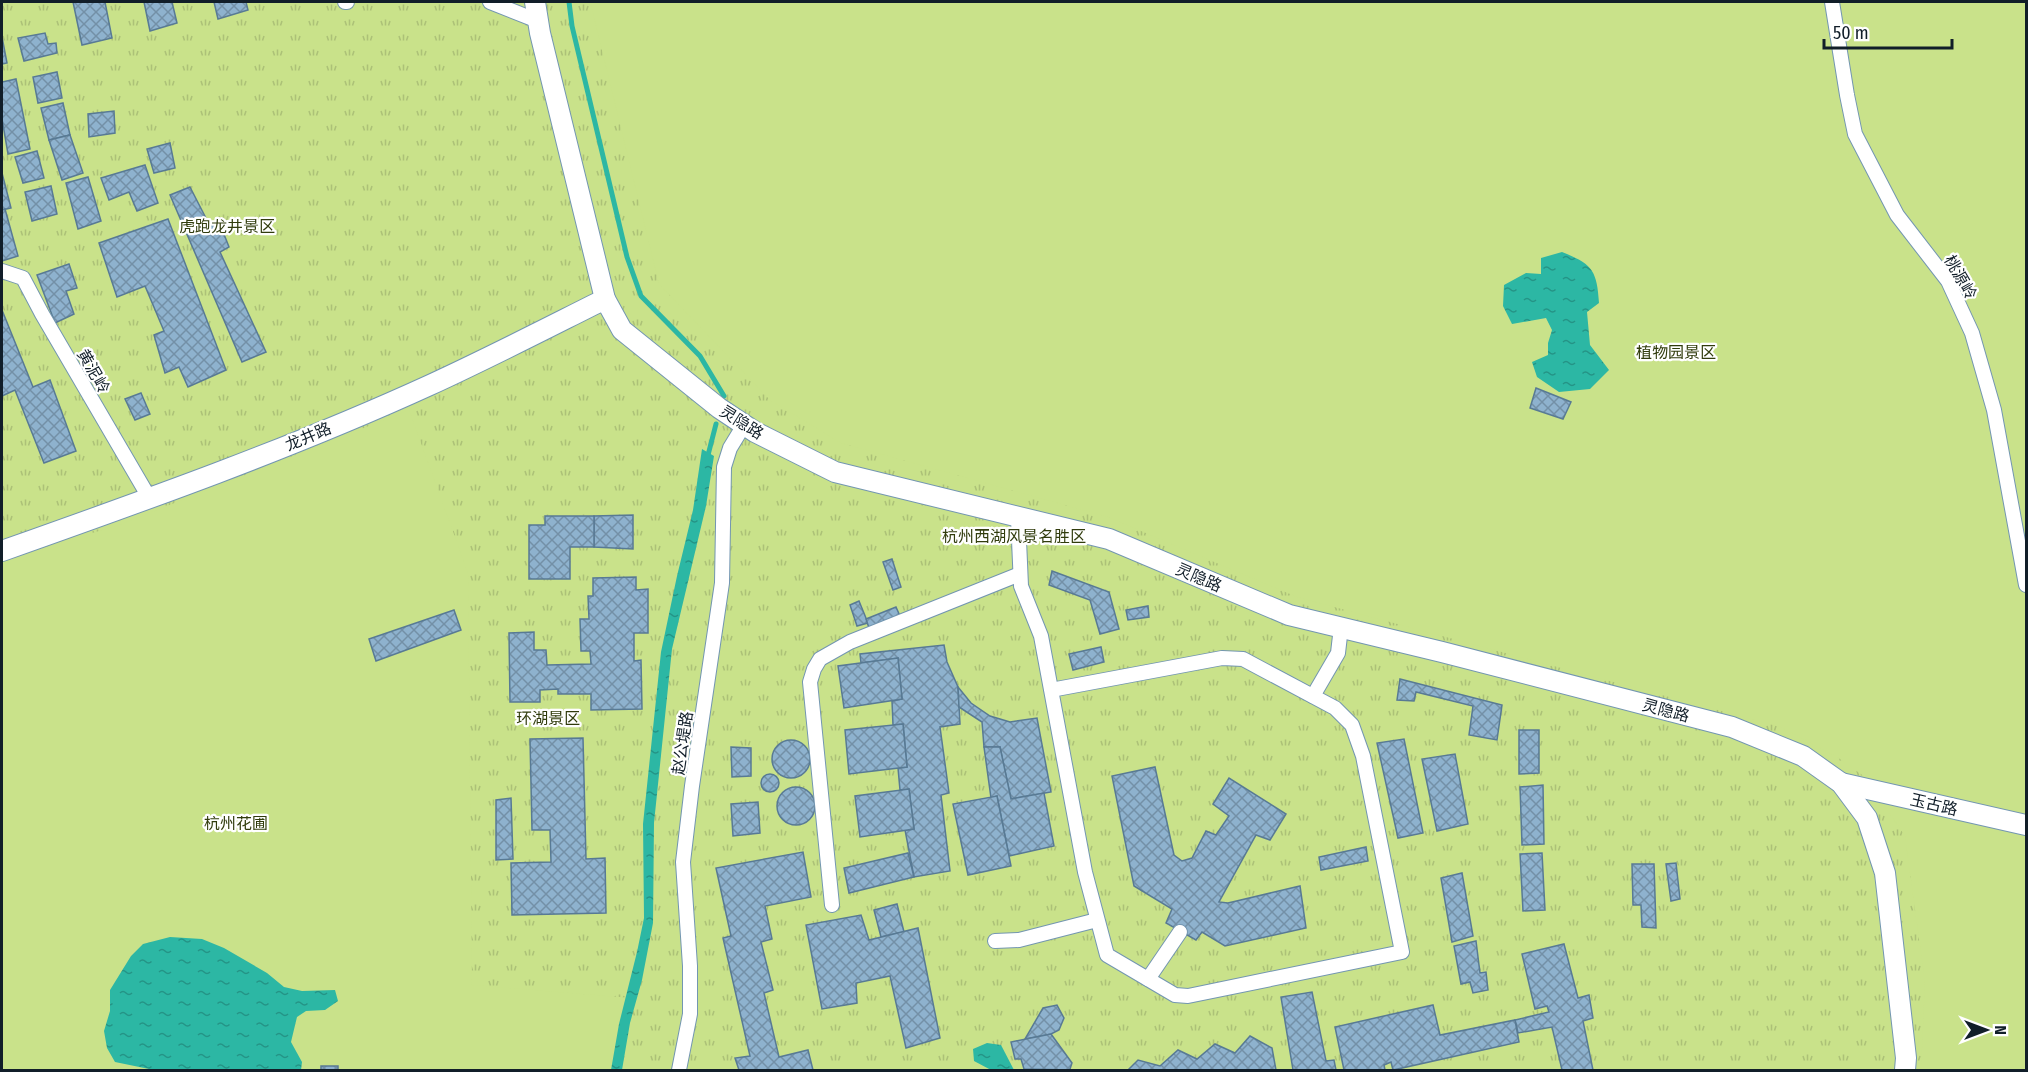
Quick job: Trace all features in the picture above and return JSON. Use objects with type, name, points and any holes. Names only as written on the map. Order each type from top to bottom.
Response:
[{"type":"main road","name":"灵隐路","points":[[536,11],[605,299],[622,330],[719,408],[744,424],[835,472],[1109,539],[1289,615],[1732,727],[1803,756],[1841,783],[1867,818],[1885,873],[1906,1058],[1905,1071]]},
{"type":"main road","name":"龙井路","points":[[2,551],[150,499],[295,442],[429,385],[605,299]]},
{"type":"main road","name":"玉古路","points":[[1841,783],[2026,825]]},
{"type":"street","points":[[490,2],[536,11]]},
{"type":"street","name":"桃源岭","points":[[1832,2],[1855,134],[1897,214],[1948,281],[1972,333],[1994,410],[2026,585]]},
{"type":"street","name":"黄泥岭","points":[[2,271],[23,278],[150,499]]},
{"type":"street","name":"赵公堤路","points":[[679,1071],[690,1014],[690,966],[683,862],[722,583],[724,467],[730,448],[744,424]]},
{"type":"street","points":[[1018,517],[1020,586],[1041,636],[1083,863],[1107,956],[1175,995],[1188,996],[1402,951],[1363,756],[1352,725],[1335,708],[1243,659],[1222,658],[1051,690]]},
{"type":"street","points":[[831,905],[810,682],[814,669],[820,659],[850,642],[1020,574]]},
{"type":"street","points":[[1313,696],[1338,653],[1341,627]]},
{"type":"street","points":[[996,941],[1019,940],[1097,920]]},
{"type":"street","points":[[1148,979],[1180,932]]},
{"type":"green space","name":"杭州西湖风景名胜区","points":[[2,2],[2026,2],[2026,1070],[2,1070]]},
{"type":"green space","name":"植物园景区","points":[[592,2],[2026,2],[2026,1070],[1921,1070],[1925,983],[1905,836],[1865,777],[1837,757],[1781,727],[1297,597],[1108,517],[841,443],[770,400],[659,284]]},
{"type":"green space","name":"杭州花圃","points":[[409,410],[468,573],[472,985],[632,998],[617,1070],[2,1070],[2,560],[119,525]]},
{"type":"water","points":[[1562,252],[1586,265],[1597,283],[1599,303],[1587,312],[1590,345],[1609,370],[1590,389],[1559,392],[1537,377],[1532,362],[1548,355],[1548,343],[1552,330],[1546,318],[1512,324],[1503,306],[1504,285],[1526,273],[1541,274],[1541,258]]},
{"type":"water","points":[[702,449],[714,456],[706,506],[672,649],[654,823],[653,923],[642,980],[630,1023],[622,1070],[611,1070],[619,1024],[644,918],[643,824],[661,652],[693,510]]},
{"type":"water","points":[[170,937],[202,939],[224,948],[267,973],[284,987],[302,991],[335,990],[338,1001],[325,1010],[306,1011],[297,1017],[291,1042],[302,1062],[301,1070],[154,1070],[115,1062],[107,1048],[104,1031],[110,1011],[110,990],[131,956],[143,944]]},
{"type":"water","points":[[987,1043],[1001,1045],[1014,1070],[991,1070],[974,1061],[973,1049]]},
{"type":"building","points":[[73,2],[105,2],[112,38],[82,45]]},
{"type":"building","points":[[144,2],[172,2],[177,23],[150,31]]},
{"type":"building","points":[[214,2],[246,2],[248,10],[218,19]]},
{"type":"building","points":[[45,33],[48,44],[56,43],[57,53],[24,61],[18,38]]},
{"type":"building","points":[[2,37],[7,63],[2,64]]},
{"type":"building","points":[[57,72],[62,98],[38,103],[33,77]]},
{"type":"building","points":[[16,79],[30,149],[8,154],[2,119],[2,82]]},
{"type":"building","points":[[63,103],[70,135],[49,140],[41,108]]},
{"type":"building","points":[[114,111],[115,133],[89,137],[88,114]]},
{"type":"building","points":[[70,135],[83,173],[62,180],[49,140]]},
{"type":"building","points":[[170,143],[175,168],[154,173],[147,149]]},
{"type":"building","points":[[37,151],[44,178],[23,183],[15,157]]},
{"type":"building","points":[[145,165],[158,203],[137,211],[129,192],[109,200],[101,178]]},
{"type":"building","points":[[2,173],[11,208],[2,210]]},
{"type":"building","points":[[88,177],[101,221],[78,229],[66,183]]},
{"type":"building","points":[[51,186],[57,214],[32,221],[25,192]]},
{"type":"building","points":[[190,187],[210,226],[220,224],[229,247],[220,252],[266,352],[242,362],[170,195]]},
{"type":"building","points":[[5,209],[18,256],[2,261],[2,210]]},
{"type":"building","points":[[168,219],[226,370],[188,387],[179,367],[165,373],[154,335],[164,331],[145,286],[117,297],[99,243]]},
{"type":"building","points":[[69,264],[77,288],[66,291],[74,314],[55,323],[37,275]]},
{"type":"building","points":[[2,310],[33,387],[50,380],[76,451],[44,463],[15,390],[2,396]]},
{"type":"building","points":[[1536,388],[1571,402],[1563,419],[1530,408]]},
{"type":"building","points":[[141,393],[150,414],[135,420],[125,399]]},
{"type":"building","points":[[633,515],[633,549],[594,547],[594,516]]},
{"type":"building","points":[[545,516],[594,516],[594,547],[570,547],[570,579],[529,579],[529,525],[545,525]]},
{"type":"building","points":[[892,559],[901,587],[893,590],[883,562]]},
{"type":"building","points":[[1052,571],[1109,592],[1119,629],[1100,634],[1090,600],[1049,585]]},
{"type":"building","points":[[636,577],[636,590],[648,589],[648,633],[634,633],[634,661],[641,660],[642,709],[591,710],[591,694],[558,694],[558,689],[540,690],[540,702],[510,702],[509,633],[534,632],[534,650],[546,650],[547,665],[591,664],[590,651],[581,651],[580,619],[589,619],[588,596],[593,596],[593,578]]},
{"type":"building","points":[[859,601],[868,623],[857,626],[850,605]]},
{"type":"building","points":[[1148,606],[1149,617],[1128,620],[1126,610]]},
{"type":"building","points":[[896,607],[900,616],[869,628],[866,619]]},
{"type":"building","points":[[454,610],[461,630],[376,661],[369,639]]},
{"type":"building","points":[[944,645],[947,662],[958,687],[960,724],[940,727],[949,793],[941,795],[950,871],[914,877],[905,830],[914,829],[909,789],[900,790],[898,768],[907,767],[903,724],[893,725],[892,701],[902,699],[898,658],[861,663],[860,654]]},
{"type":"building","points":[[1101,647],[1104,662],[1073,670],[1069,654]]},
{"type":"building","points":[[898,658],[902,699],[844,708],[838,666]]},
{"type":"building","points":[[1400,679],[1502,705],[1497,740],[1469,735],[1473,706],[1416,692],[1414,701],[1397,700]]},
{"type":"building","points":[[958,687],[971,703],[990,716],[1010,722],[1037,718],[1051,792],[1011,799],[1000,747],[984,747],[982,722],[959,707]]},
{"type":"building","points":[[903,724],[907,767],[849,774],[845,730]]},
{"type":"building","points":[[1519,730],[1539,730],[1539,773],[1519,774]]},
{"type":"building","points":[[583,738],[586,859],[605,858],[606,913],[512,915],[511,863],[551,862],[550,830],[532,830],[530,739]]},
{"type":"building","points":[[1404,739],[1423,833],[1398,838],[1377,743]]},
{"type":"building","points":[[791,740],[804,746],[810,759],[804,772],[791,778],[778,772],[772,759],[778,746]]},
{"type":"building","points":[[731,747],[751,748],[751,776],[732,777]]},
{"type":"building","points":[[984,747],[1000,747],[1011,799],[1044,793],[1054,846],[1009,856],[997,796],[991,798]]},
{"type":"building","points":[[1455,754],[1468,824],[1437,831],[1422,759]]},
{"type":"building","points":[[1155,767],[1174,855],[1182,861],[1192,858],[1206,831],[1216,835],[1229,816],[1213,804],[1229,778],[1286,814],[1270,840],[1256,835],[1219,902],[1228,903],[1300,886],[1306,928],[1225,946],[1202,932],[1196,940],[1166,923],[1172,909],[1134,886],[1112,776]]},
{"type":"building","points":[[766,774],[774,774],[779,779],[777,790],[766,792],[761,787],[761,779]]},
{"type":"building","points":[[1543,785],[1544,844],[1522,845],[1520,787]]},
{"type":"building","points":[[796,787],[809,793],[815,806],[809,819],[796,825],[783,819],[777,806],[783,793]]},
{"type":"building","points":[[909,789],[914,829],[860,837],[855,796]]},
{"type":"building","points":[[997,796],[1011,866],[968,875],[953,804]]},
{"type":"building","points":[[511,798],[513,859],[496,860],[496,800]]},
{"type":"building","points":[[758,802],[760,833],[733,836],[731,804]]},
{"type":"building","points":[[1366,847],[1368,861],[1321,870],[1319,857]]},
{"type":"building","points":[[803,852],[811,897],[765,906],[772,939],[761,942],[773,990],[764,993],[779,1057],[808,1050],[813,1070],[739,1070],[735,1058],[750,1056],[723,938],[731,936],[716,868]]},
{"type":"building","points":[[908,853],[914,877],[849,893],[844,868]]},
{"type":"building","points":[[1542,853],[1545,910],[1523,911],[1520,854]]},
{"type":"building","points":[[1676,863],[1680,899],[1671,901],[1666,864]]},
{"type":"building","points":[[1632,864],[1654,864],[1656,928],[1642,927],[1641,905],[1633,905]]},
{"type":"building","points":[[1462,873],[1473,936],[1452,942],[1441,878]]},
{"type":"building","points":[[897,904],[904,932],[881,937],[874,910]]},
{"type":"building","points":[[861,915],[869,940],[918,928],[940,1038],[906,1048],[890,976],[856,983],[857,1003],[822,1009],[806,925]]},
{"type":"building","points":[[1476,941],[1480,973],[1486,972],[1488,990],[1473,993],[1470,982],[1461,984],[1454,946]]},
{"type":"building","points":[[1564,944],[1578,998],[1589,995],[1593,1018],[1583,1021],[1593,1070],[1562,1070],[1552,1027],[1518,1033],[1515,1020],[1549,1012],[1547,1006],[1535,1009],[1522,954]]},
{"type":"building","points":[[1312,992],[1326,1061],[1334,1060],[1336,1070],[1293,1070],[1281,997]]},
{"type":"building","points":[[1057,1005],[1064,1018],[1059,1030],[1051,1034],[1025,1039],[1043,1008]]},
{"type":"building","points":[[1433,1005],[1440,1035],[1515,1020],[1519,1042],[1393,1070],[1391,1062],[1384,1065],[1385,1070],[1344,1070],[1335,1027]]},
{"type":"building","points":[[1051,1034],[1072,1063],[1071,1070],[1024,1069],[1021,1059],[1015,1059],[1011,1042]]},
{"type":"building","points":[[1250,1036],[1272,1048],[1276,1070],[1128,1070],[1138,1060],[1160,1066],[1178,1050],[1197,1059],[1215,1044],[1235,1053]]},
{"type":"building","points":[[321,1066],[338,1066],[338,1070],[321,1070]]},
{"type":"waterway","points":[[569,2],[572,26],[627,257],[641,296],[700,356],[724,396]]},
{"type":"waterway","points":[[707,459],[716,424]]},
{"type":"park label","name":"虎跑龙井景区","points":[[227,226]]},
{"type":"park label","name":"环湖景区","points":[[548,718]]}]
